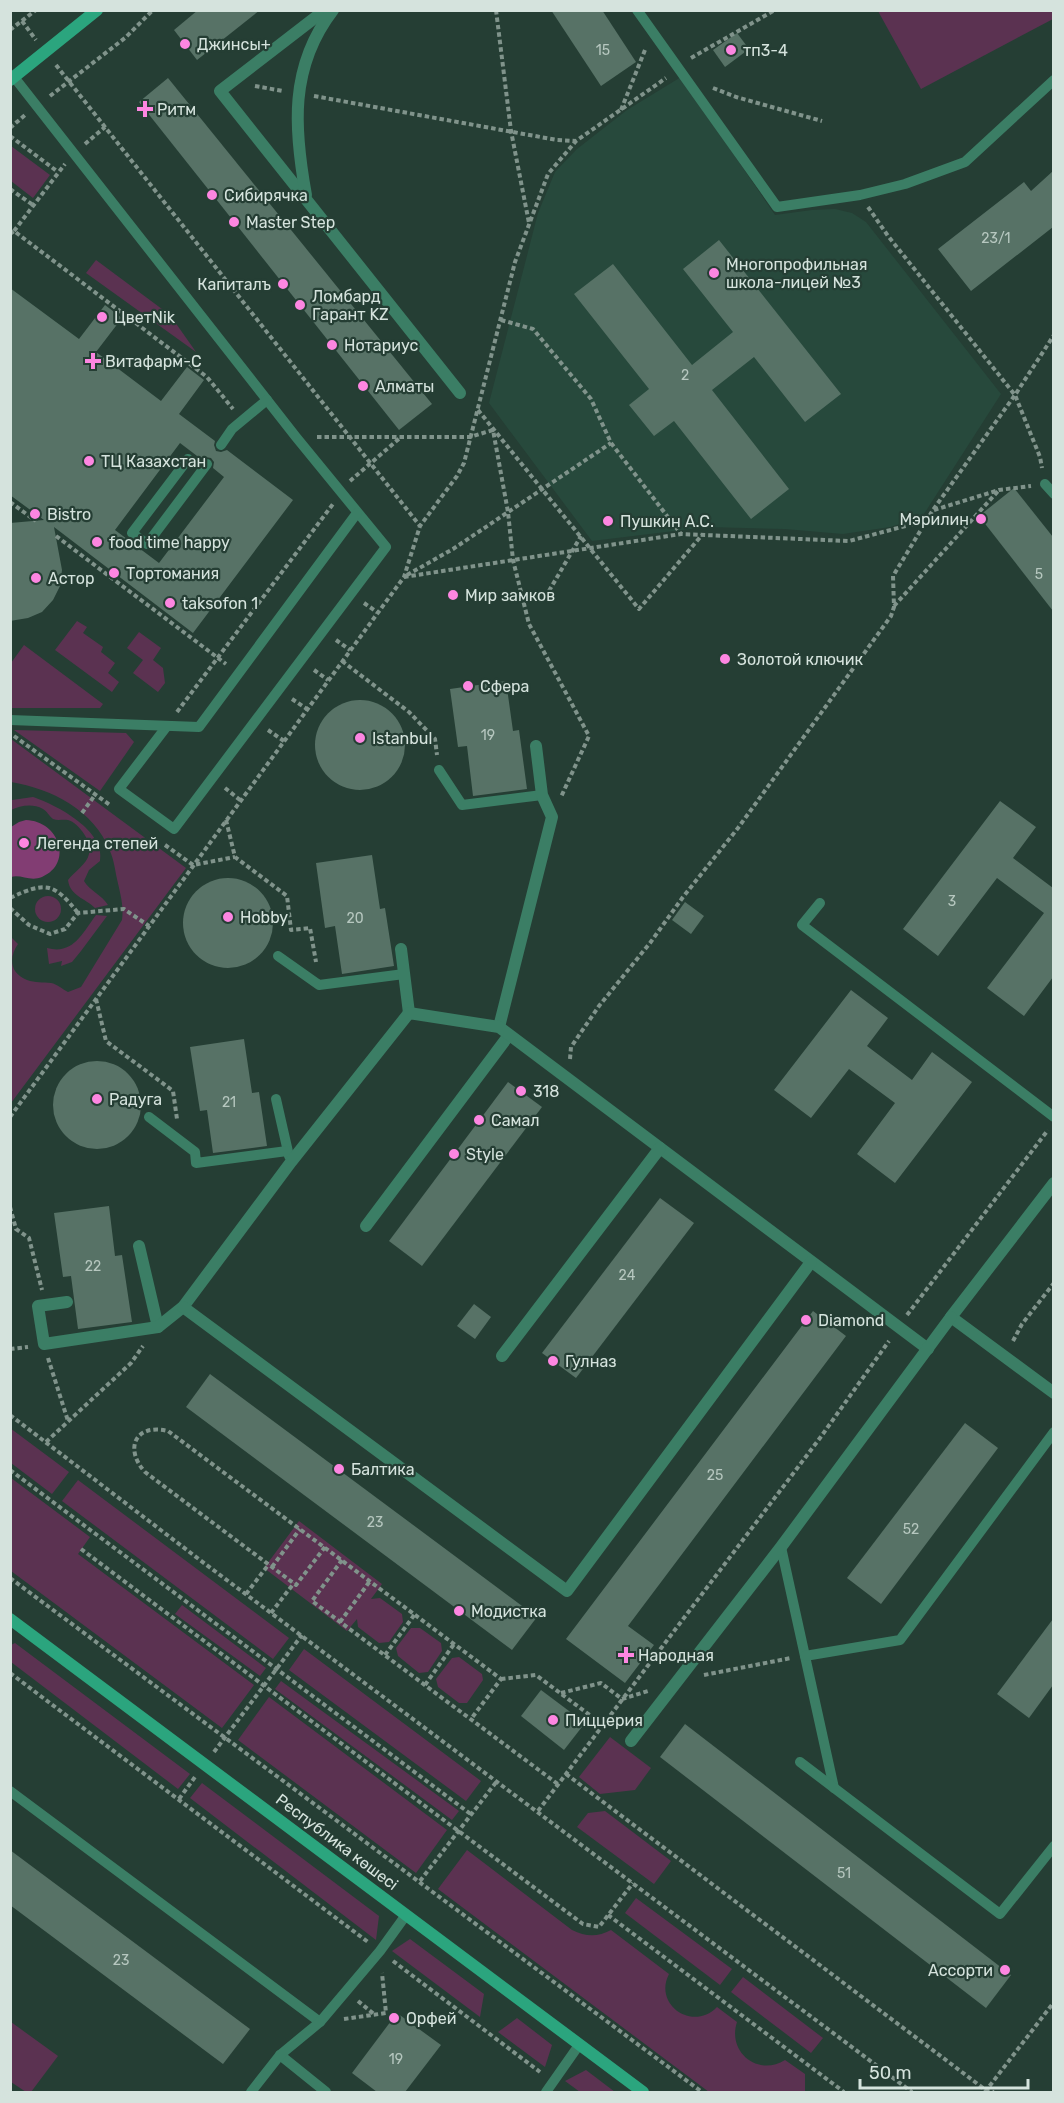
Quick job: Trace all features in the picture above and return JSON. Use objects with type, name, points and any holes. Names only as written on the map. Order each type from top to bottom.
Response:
[{"type":"street","points":[[12,78],[97,10]]},
{"type":"street","points":[[326,10],[220,91],[460,393]]},
{"type":"street","points":[[307,198],[300,162],[298,94],[312,42],[333,10]]},
{"type":"street","points":[[366,1226],[504,1031],[552,817],[542,795],[536,746]]},
{"type":"street","points":[[67,1302],[38,1306],[44,1344],[158,1326],[183,1308],[289,1156],[409,1013],[401,949]]},
{"type":"street","points":[[409,1013],[504,1031],[928,1349]]},
{"type":"street","points":[[502,1356],[660,1148]]},
{"type":"street","points":[[631,1741],[781,1547],[1053,1183]]},
{"type":"street","points":[[139,1246],[158,1326]]},
{"type":"street","points":[[183,1308],[567,1591],[811,1262]]},
{"type":"street","points":[[951,1317],[1053,1394]]},
{"type":"street","name":"Республика көшесі","points":[[10,1619],[644,2092]]},
{"type":"lane","points":[[637,10],[777,207],[860,195],[905,184],[965,162],[1053,80]]},
{"type":"lane","points":[[12,78],[37,106],[341,494],[386,547],[174,829],[119,789],[167,726]]},
{"type":"lane","points":[[221,445],[232,429],[267,400]]},
{"type":"lane","points":[[188,459],[132,533],[147,544],[207,464]]},
{"type":"lane","points":[[1045,484],[1053,494]]},
{"type":"lane","points":[[10,720],[199,727],[357,513]]},
{"type":"lane","points":[[439,770],[462,805],[542,795]]},
{"type":"lane","points":[[819,903],[802,925],[1053,1117]]},
{"type":"lane","points":[[278,956],[319,985],[404,974]]},
{"type":"lane","points":[[149,1117],[195,1152],[196,1163],[289,1156],[276,1099]]},
{"type":"lane","points":[[805,1656],[900,1640],[1053,1432]]},
{"type":"lane","points":[[781,1547],[834,1788]]},
{"type":"lane","points":[[800,1762],[1000,1914],[1053,1846]]},
{"type":"lane","points":[[10,1791],[320,2022]]},
{"type":"lane","points":[[251,2092],[280,2055],[320,2022],[380,1951],[406,1915]]},
{"type":"lane","points":[[546,2092],[579,2044]]},
{"type":"lane","points":[[280,2055],[326,2092]]},
{"type":"path","points":[[10,30],[36,10]]},
{"type":"path","points":[[10,128],[125,38],[153,10]]},
{"type":"path","points":[[496,10],[511,131],[529,225]]},
{"type":"path","points":[[10,1117],[404,577],[420,526],[464,463],[515,262],[549,174],[576,141],[694,56],[775,10]]},
{"type":"path","points":[[22,21],[420,526]]},
{"type":"path","points":[[620,110],[652,32]]},
{"type":"path","points":[[232,82],[557,140],[576,141]]},
{"type":"path","points":[[705,85],[736,97],[822,121]]},
{"type":"path","points":[[10,136],[58,172]]},
{"type":"path","points":[[64,165],[12,233],[207,377],[233,408]]},
{"type":"path","points":[[10,189],[33,205]]},
{"type":"path","points":[[860,195],[888,236],[1015,395],[1040,457],[1045,484],[999,490],[933,510]]},
{"type":"path","points":[[501,321],[533,328],[591,399],[611,443],[681,534]]},
{"type":"path","points":[[567,1078],[572,1047],[598,1006],[650,943],[738,828],[891,616],[894,607],[893,576],[933,510],[1015,395],[1053,335]]},
{"type":"path","points":[[460,393],[477,409],[639,609],[702,535]]},
{"type":"path","points":[[350,437],[470,437],[493,430]]},
{"type":"path","points":[[493,430],[508,513],[513,560],[529,624],[589,736],[552,817]]},
{"type":"path","points":[[167,726],[352,479],[402,436]]},
{"type":"path","points":[[404,577],[453,549],[611,443]]},
{"type":"path","points":[[894,607],[999,490]]},
{"type":"path","points":[[10,502],[36,521]]},
{"type":"path","points":[[404,577],[681,534],[849,541],[928,520]]},
{"type":"path","points":[[56,536],[239,673]]},
{"type":"path","points":[[549,591],[581,536]]},
{"type":"path","points":[[342,662],[409,712],[435,739],[439,770]]},
{"type":"path","points":[[10,734],[112,807]]},
{"type":"path","points":[[82,813],[95,795]]},
{"type":"path","points":[[226,820],[235,857],[287,896],[291,930],[310,928],[319,985]]},
{"type":"path","points":[[156,839],[193,865],[235,857]]},
{"type":"path","points":[[10,898],[37,888],[52,887],[63,895],[78,913]]},
{"type":"path","points":[[10,908],[28,925],[50,934],[65,929],[78,913],[124,909],[149,926]]},
{"type":"path","points":[[96,999],[106,1041],[173,1090],[180,1140]]},
{"type":"path","points":[[538,1811],[820,1438],[898,1328],[1053,1122]]},
{"type":"path","points":[[10,1207],[16,1229],[29,1238],[45,1305]]},
{"type":"path","points":[[1003,1356],[1022,1324],[1053,1283]]},
{"type":"path","points":[[46,1443],[131,1363],[158,1326]]},
{"type":"path","points":[[10,1349],[44,1344],[68,1421]]},
{"type":"path","points":[[10,1415],[912,2092]]},
{"type":"path","points":[[294,1583],[145,1472],[137,1463],[133,1453],[133,1444],[139,1436],[148,1430],[158,1428],[168,1431],[501,1679],[536,1675],[603,1725]]},
{"type":"path","points":[[10,1470],[472,1815]]},
{"type":"path","points":[[246,1594],[300,1529]]},
{"type":"path","points":[[271,1613],[325,1547]]},
{"type":"path","points":[[81,1550],[583,1924],[599,1927],[633,1882]]},
{"type":"path","points":[[342,1560],[312,1600],[559,1785]]},
{"type":"path","points":[[10,1578],[226,1736],[702,2092]]},
{"type":"path","points":[[340,1622],[370,1581]]},
{"type":"path","points":[[385,1655],[415,1614]]},
{"type":"path","points":[[226,1736],[302,1635]]},
{"type":"path","points":[[425,1685],[454,1644]]},
{"type":"path","points":[[10,1673],[553,2082]]},
{"type":"path","points":[[471,1719],[501,1679]]},
{"type":"path","points":[[566,1774],[986,2092],[994,2092]]},
{"type":"path","points":[[420,1881],[497,1780]]},
{"type":"path","points":[[608,1915],[844,2092]]},
{"type":"path","points":[[320,2022],[386,2013],[380,1951]]},
{"type":"path","points":[[346,1992],[375,2015]]},
{"type":"path","points":[[986,2092],[1053,2002]]},
{"type":"shaded area","points":[[1053,10],[1053,19],[921,89],[878,11]]},
{"type":"shaded area","name":"Многопрофильная школа-лицей №3","points":[[681,77],[775,215],[835,209],[852,213],[866,222],[1001,394],[922,517],[890,527],[843,534],[785,529],[707,527],[592,541],[489,403],[538,213],[555,172],[577,149],[627,110]]},
{"type":"shaded area","points":[[11,146],[50,175],[33,198],[11,181]]},
{"type":"shaded area","points":[[96,260],[170,315],[196,352],[86,273]]},
{"type":"shaded area","points":[[77,621],[87,627],[83,633],[103,647],[101,652],[115,663],[108,673],[119,682],[112,692],[55,650]]},
{"type":"shaded area","points":[[139,632],[161,648],[153,660],[163,668],[165,683],[158,692],[133,673],[143,660],[127,648]]},
{"type":"shaded area","points":[[24,645],[103,704],[100,708],[11,708],[11,663]]},
{"type":"shaded area","points":[[14,730],[126,733],[134,742],[100,791]]},
{"type":"shaded area","points":[[11,739],[186,868],[11,1103],[11,937],[18,944],[13,954],[12,964],[21,977],[30,981],[53,984],[68,992],[81,987],[122,920],[122,909],[111,854],[94,824],[70,804],[56,796],[11,782]]},
{"type":"shaded area","points":[[33,797],[54,806],[78,821],[95,839],[100,850],[100,861],[89,870],[84,881],[108,905],[95,908],[75,893],[69,885],[68,880],[86,861],[90,850],[87,839],[76,825],[68,820],[53,819],[44,810],[35,806],[22,806],[11,810],[12,800]]},
{"type":"shaded area","name":"Легенда степей","points":[[26,820],[47,827],[54,835],[60,853],[58,862],[52,871],[38,878],[11,877],[11,827]]},
{"type":"shaded area","points":[[48,896],[57,900],[61,909],[57,918],[48,922],[39,918],[35,909],[39,900]]},
{"type":"shaded area","points":[[96,915],[107,916],[72,962],[61,966],[62,961],[49,964],[47,948],[70,946],[81,936]]},
{"type":"shaded area","points":[[10,1428],[69,1472],[52,1494],[11,1463]]},
{"type":"shaded area","points":[[11,1478],[90,1537],[78,1554],[254,1685],[222,1728],[11,1571]]},
{"type":"shaded area","points":[[78,1480],[289,1638],[273,1659],[62,1501]]},
{"type":"shaded area","points":[[299,1521],[382,1584],[371,1599],[380,1598],[402,1614],[403,1622],[389,1642],[379,1643],[358,1627],[357,1619],[347,1631],[264,1568]]},
{"type":"shaded area","points":[[182,1605],[266,1668],[260,1676],[175,1614]]},
{"type":"shaded area","points":[[411,1628],[420,1628],[441,1643],[442,1651],[428,1672],[419,1673],[398,1656],[396,1648]]},
{"type":"shaded area","points":[[15,1643],[190,1774],[178,1789],[11,1662],[11,1645]]},
{"type":"shaded area","points":[[304,1649],[481,1781],[466,1801],[289,1670]]},
{"type":"shaded area","points":[[459,1657],[482,1674],[483,1680],[467,1703],[459,1703],[438,1687],[436,1679],[452,1658]]},
{"type":"shaded area","points":[[281,1681],[459,1811],[452,1820],[275,1689]]},
{"type":"shaded area","points":[[269,1697],[447,1830],[416,1873],[238,1740]]},
{"type":"shaded area","points":[[610,1737],[651,1768],[635,1790],[600,1794],[579,1777]]},
{"type":"shaded area","points":[[202,1783],[379,1916],[376,1940],[190,1798]]},
{"type":"shaded area","points":[[605,1811],[671,1861],[654,1884],[577,1827],[588,1813]]},
{"type":"shaded area","points":[[467,1850],[572,1930],[592,1935],[611,1930],[669,1974],[665,1985],[666,1996],[678,2012],[697,2017],[717,2007],[737,2022],[736,2043],[747,2059],[765,2065],[785,2060],[805,2074],[805,2092],[709,2092],[438,1889]]},
{"type":"shaded area","points":[[636,1898],[732,1969],[720,1985],[625,1913]]},
{"type":"shaded area","points":[[410,1939],[484,1994],[480,2017],[392,1951]]},
{"type":"shaded area","points":[[743,1977],[823,2038],[811,2053],[731,1992]]},
{"type":"shaded area","points":[[517,2018],[552,2045],[545,2067],[498,2032]]},
{"type":"shaded area","points":[[11,2022],[58,2056],[31,2092],[26,2092],[11,2082]]},
{"type":"shaded area","points":[[586,2070],[615,2092],[580,2092],[565,2081]]},
{"type":"building","points":[[198,10],[260,10],[197,60],[174,30]]},
{"type":"building","points":[[551,10],[602,10],[636,62],[601,86]]},
{"type":"building","name":"тп3-4","points":[[737,33],[749,49],[725,67],[713,50]]},
{"type":"building","points":[[168,78],[432,404],[399,430],[139,102]]},
{"type":"building","points":[[1053,171],[1053,227],[971,291],[938,249],[1024,182],[1031,191]]},
{"type":"building","points":[[719,240],[841,394],[805,422],[754,357],[712,390],[789,489],[751,519],[674,421],[654,436],[629,405],[649,389],[574,294],[613,264],[692,365],[733,332],[683,269]]},
{"type":"building","name":"ТЦ Казахстан","points":[[10,288],[79,339],[105,305],[122,318],[96,352],[161,401],[187,367],[204,380],[179,414],[215,441],[216,451],[227,450],[293,500],[193,633],[54,527],[62,570],[60,586],[53,600],[42,612],[28,618],[10,621],[10,523],[44,520],[10,495]],"holes":[[[180,443],[201,459],[211,458],[214,462],[213,468],[224,477],[159,563],[115,530]]]},
{"type":"building","points":[[1014,488],[1053,537],[1053,611],[979,516]]},
{"type":"building","points":[[506,681],[513,731],[519,730],[527,789],[473,796],[467,746],[458,747],[450,689]]},
{"type":"building","name":"Istanbul","points":[[360,700],[377,703],[392,713],[402,728],[405,745],[402,762],[392,777],[377,787],[360,790],[343,787],[328,777],[318,762],[315,745],[318,728],[328,713],[343,703]]},
{"type":"building","points":[[1000,801],[1036,827],[1013,858],[1053,888],[1053,977],[1024,1016],[987,988],[1044,913],[997,878],[938,956],[903,929]]},
{"type":"building","points":[[372,855],[380,909],[385,908],[394,966],[342,974],[335,926],[325,928],[316,863]]},
{"type":"building","name":"Hobby","points":[[228,878],[245,882],[260,891],[269,906],[273,923],[269,940],[260,955],[245,964],[228,968],[211,964],[196,955],[187,940],[183,923],[187,906],[196,891],[211,882]]},
{"type":"building","points":[[685,902],[704,916],[691,934],[672,920]]},
{"type":"building","points":[[851,990],[888,1018],[867,1046],[912,1080],[932,1052],[972,1082],[895,1183],[857,1154],[895,1103],[849,1069],[811,1118],[774,1090]]},
{"type":"building","points":[[244,1039],[252,1093],[259,1092],[267,1146],[213,1153],[207,1110],[200,1111],[190,1047]]},
{"type":"building","name":"Радуга","points":[[97,1061],[114,1065],[128,1074],[137,1088],[141,1105],[137,1122],[128,1136],[114,1145],[97,1149],[80,1145],[66,1136],[57,1122],[53,1105],[57,1088],[66,1074],[80,1065]]},
{"type":"building","points":[[508,1082],[542,1107],[422,1266],[389,1241]]},
{"type":"building","points":[[660,1198],[694,1223],[576,1378],[542,1353]]},
{"type":"building","points":[[109,1206],[115,1256],[122,1255],[132,1322],[78,1329],[71,1276],[63,1277],[54,1213]]},
{"type":"building","points":[[474,1304],[491,1317],[475,1339],[457,1326]]},
{"type":"building","points":[[813,1311],[846,1336],[628,1626],[654,1645],[625,1683],[566,1639]]},
{"type":"building","points":[[210,1374],[537,1617],[512,1650],[186,1407]]},
{"type":"building","points":[[965,1423],[998,1448],[881,1604],[847,1578]]},
{"type":"building","points":[[1053,1619],[1053,1685],[1029,1718],[997,1694]]},
{"type":"building","name":"Пиццерия","points":[[541,1690],[585,1723],[564,1750],[521,1716]]},
{"type":"building","points":[[685,1724],[1011,1975],[986,2008],[660,1757]]},
{"type":"building","points":[[10,1850],[250,2029],[223,2064],[10,1905]]},
{"type":"building","points":[[397,2013],[441,2045],[405,2092],[377,2092],[352,2073]]},
{"type":"place","name":"Джинсы+","points":[[185,44]]},
{"type":"place","name":"тп3-4","points":[[731,50]]},
{"type":"place","name":"Ритм","points":[[145,109]]},
{"type":"place","name":"Сибирячка","points":[[212,195]]},
{"type":"place","name":"Master Step","points":[[234,222]]},
{"type":"place","name":"Многопрофильная школа-лицей №3","points":[[714,273]]},
{"type":"place","name":"Капиталъ","points":[[283,284]]},
{"type":"place","name":"Ломбард Гарант KZ","points":[[300,305]]},
{"type":"place","name":"ЦветNik","points":[[102,317]]},
{"type":"place","name":"Нотариус","points":[[332,345]]},
{"type":"place","name":"Витафарм-С","points":[[93,361]]},
{"type":"place","name":"Алматы","points":[[363,386]]},
{"type":"place","name":"ТЦ Казахстан","points":[[89,461]]},
{"type":"place","name":"Bistro","points":[[35,514]]},
{"type":"place","name":"Мэрилин","points":[[981,519]]},
{"type":"place","name":"Пушкин А.С.","points":[[608,521]]},
{"type":"place","name":"food time happy","points":[[97,542]]},
{"type":"place","name":"Тортомания","points":[[114,573]]},
{"type":"place","name":"Астор","points":[[36,578]]},
{"type":"place","name":"Мир замков","points":[[453,595]]},
{"type":"place","name":"taksofon 1","points":[[170,603]]},
{"type":"place","name":"Золотой ключик","points":[[725,659]]},
{"type":"place","name":"Сфера","points":[[468,686]]},
{"type":"place","name":"Istanbul","points":[[360,738]]},
{"type":"place","name":"Легенда степей","points":[[24,843]]},
{"type":"place","name":"Hobby","points":[[228,917]]},
{"type":"place","name":"318","points":[[521,1091]]},
{"type":"place","name":"Радуга","points":[[97,1099]]},
{"type":"place","name":"Самал","points":[[479,1120]]},
{"type":"place","name":"Style","points":[[454,1154]]},
{"type":"place","name":"Diamond","points":[[806,1320]]},
{"type":"place","name":"Гулназ","points":[[553,1361]]},
{"type":"place","name":"Балтика","points":[[339,1469]]},
{"type":"place","name":"Модистка","points":[[459,1611]]},
{"type":"place","name":"Народная","points":[[626,1655]]},
{"type":"place","name":"Пиццерия","points":[[553,1720]]},
{"type":"place","name":"Ассорти","points":[[1005,1970]]},
{"type":"place","name":"Орфей","points":[[394,2018]]}]
